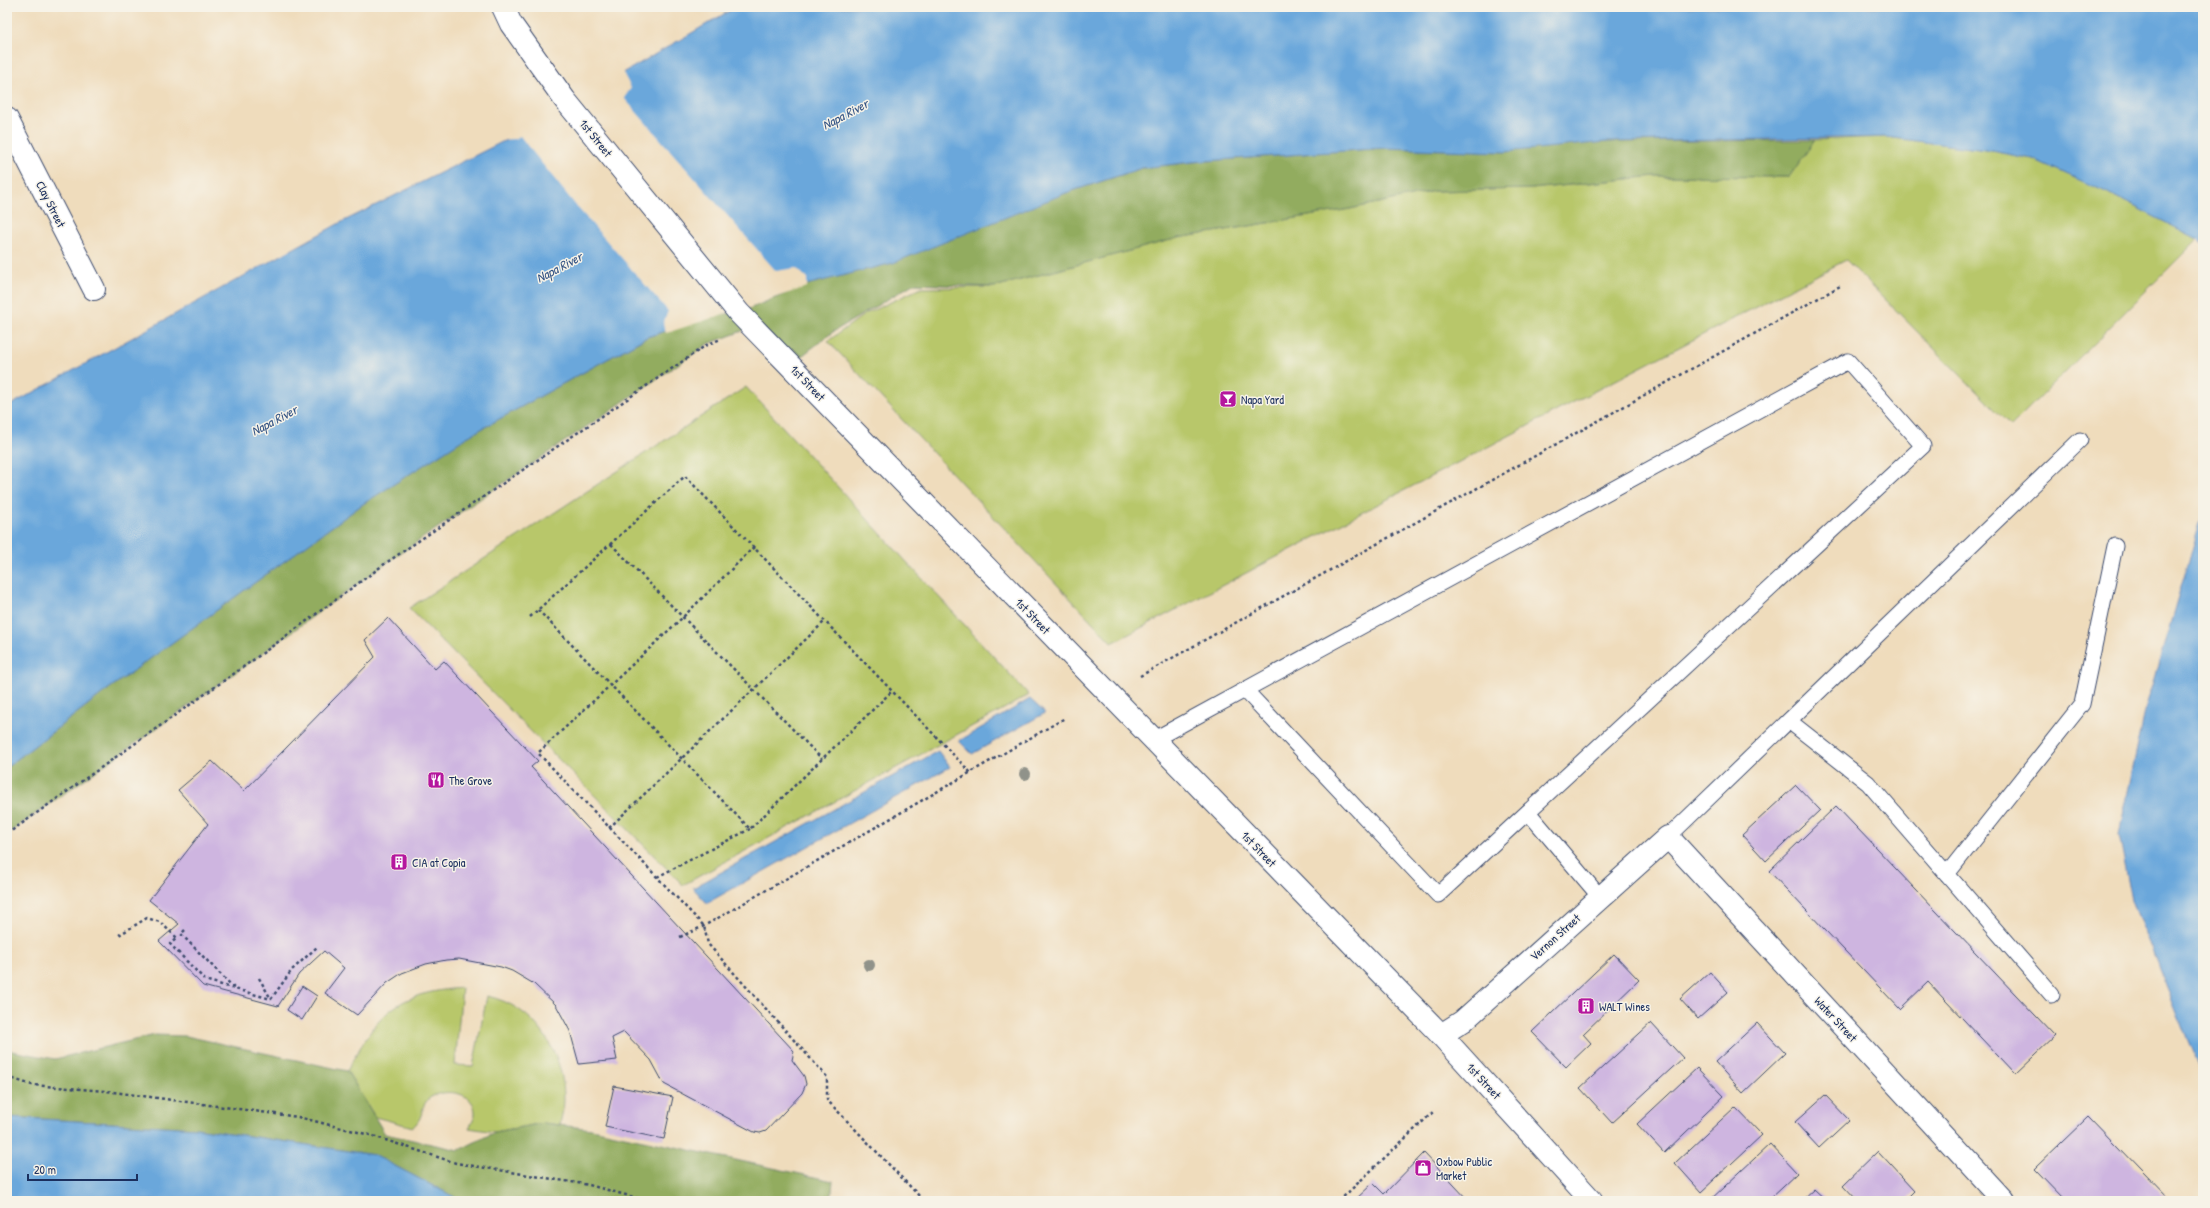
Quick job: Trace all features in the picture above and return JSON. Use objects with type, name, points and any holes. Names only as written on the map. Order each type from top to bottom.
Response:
[{"type":"main road","name":"1st Street","points":[[503,7],[511,24],[566,100],[746,320],[1441,1035],[1592,1201]]},
{"type":"main road","name":"Clay Street","points":[[7,119],[94,288]]},
{"type":"main road","name":"Vernon Street","points":[[1441,1035],[1463,1021],[1600,897],[1668,838]]},
{"type":"main road","name":"Water Street","points":[[1668,838],[1999,1199]]},
{"type":"lane","points":[[1153,740],[1848,361],[1923,446],[1438,895],[1245,690]]},
{"type":"lane","points":[[1668,838],[2080,440]]},
{"type":"lane","points":[[1947,874],[2082,704],[2115,546]]},
{"type":"lane","points":[[1789,721],[1868,783],[2052,995]]},
{"type":"lane","points":[[1528,812],[1600,897]]},
{"type":"path","points":[[1140,676],[1842,285]]},
{"type":"path","points":[[7,834],[392,559],[708,344],[746,320]]},
{"type":"path","points":[[530,617],[685,476],[971,773]]},
{"type":"path","points":[[611,544],[822,759]]},
{"type":"path","points":[[754,547],[683,617],[538,752],[704,926],[708,944],[827,1077],[827,1100],[924,1201]]},
{"type":"path","points":[[538,610],[750,829]]},
{"type":"path","points":[[609,828],[825,621]]},
{"type":"path","points":[[658,877],[750,829],[892,691]]},
{"type":"path","points":[[680,937],[704,926],[1065,718]]},
{"type":"path","points":[[119,936],[147,918],[160,922],[177,938],[170,944],[205,980],[235,990],[271,999]]},
{"type":"path","points":[[185,930],[181,934],[235,990]]},
{"type":"path","points":[[271,999],[292,970],[318,946]]},
{"type":"path","points":[[259,978],[271,999]]},
{"type":"path","points":[[7,1077],[32,1085],[121,1092],[298,1117],[370,1135],[456,1163],[589,1185],[648,1201]]},
{"type":"path","points":[[1338,1201],[1434,1111]]},
{"type":"green space","points":[[1886,137],[1986,150],[2033,159],[2106,192],[2198,239],[2011,426],[1846,260],[1112,643],[828,341],[865,314],[921,288],[994,287],[1178,238],[1350,209],[1434,191],[1532,189],[1655,176],[1789,177],[1815,140]]},
{"type":"green space","points":[[1815,140],[1789,177],[1655,176],[1531,189],[1434,191],[1350,209],[1178,238],[994,287],[913,284],[833,332],[790,365],[753,327],[708,344],[386,563],[256,658],[7,834],[7,767],[103,693],[363,504],[467,437],[647,337],[716,314],[739,313],[806,285],[1066,193],[1142,168],[1192,162],[1385,148],[1485,151],[1606,142]]},
{"type":"green space","points":[[746,387],[1029,695],[683,885],[409,608]]},
{"type":"green space","points":[[462,988],[455,1065],[473,1066],[487,996],[504,1001],[533,1021],[544,1034],[553,1049],[563,1083],[564,1107],[560,1125],[543,1123],[495,1132],[469,1128],[475,1116],[474,1107],[471,1101],[465,1097],[452,1093],[437,1094],[427,1100],[423,1107],[420,1119],[413,1127],[375,1117],[347,1071],[368,1035],[379,1021],[404,1001],[420,995]]},
{"type":"green space","points":[[155,1035],[186,1036],[347,1071],[385,1134],[459,1150],[495,1132],[543,1123],[592,1129],[833,1181],[831,1201],[462,1201],[374,1155],[196,1128],[7,1117],[7,1050],[55,1059]]},
{"type":"water","name":"Napa River","points":[[736,7],[2203,7],[2203,244],[2198,239],[2106,192],[2033,159],[1986,150],[1886,137],[1606,142],[1505,152],[1385,148],[1192,162],[1142,168],[1066,193],[893,263],[806,285],[647,337],[467,437],[363,504],[103,693],[7,767],[7,407],[336,225],[524,131]]},
{"type":"water","points":[[2203,513],[2203,1078],[2132,901],[2119,834],[2147,702]]},
{"type":"water","points":[[1030,699],[1045,713],[972,754],[959,741]]},
{"type":"water","points":[[938,751],[950,767],[707,903],[693,888]]},
{"type":"water","points":[[7,1117],[196,1128],[374,1155],[462,1201],[7,1201]]},
{"type":"pier","points":[[622,71],[631,88],[624,98],[776,271],[796,268],[807,278],[807,287],[666,333],[663,324],[668,311],[577,207],[520,136],[515,139],[501,140]]},
{"type":"building","name":"CIA at Copia","points":[[388,618],[435,669],[444,661],[538,761],[531,767],[794,1051],[792,1060],[804,1076],[806,1084],[802,1093],[766,1131],[760,1133],[754,1132],[664,1084],[651,1060],[624,1032],[612,1038],[617,1060],[579,1064],[570,1031],[556,1005],[534,984],[512,971],[501,967],[459,959],[426,964],[402,973],[387,983],[357,1015],[325,993],[344,968],[324,951],[299,974],[278,1006],[203,986],[159,941],[179,924],[149,900],[208,824],[178,790],[212,761],[244,791],[375,657],[365,640]]},
{"type":"building","points":[[1796,785],[1820,810],[1766,861],[1742,835]]},
{"type":"building","points":[[1836,806],[2055,1036],[2015,1074],[1928,982],[1900,1009],[1769,871]]},
{"type":"building","name":"WALT Wines","points":[[1614,954],[1639,980],[1583,1034],[1591,1043],[1566,1067],[1532,1032]]},
{"type":"building","points":[[1710,972],[1728,992],[1698,1019],[1680,999]]},
{"type":"building","points":[[302,986],[317,996],[302,1020],[287,1010]]},
{"type":"building","points":[[1651,1023],[1683,1058],[1612,1123],[1580,1088]]},
{"type":"building","points":[[1757,1023],[1785,1053],[1743,1093],[1715,1062]]},
{"type":"building","points":[[1697,1068],[1724,1096],[1664,1153],[1637,1124]]},
{"type":"building","points":[[614,1086],[673,1097],[664,1139],[605,1127]]},
{"type":"building","points":[[1825,1095],[1849,1120],[1819,1148],[1795,1122]]},
{"type":"building","points":[[1735,1107],[1762,1135],[1701,1192],[1675,1163]]},
{"type":"building","points":[[2088,1117],[2169,1201],[2065,1201],[2034,1169]]},
{"type":"building","points":[[1770,1144],[1797,1173],[1767,1201],[1709,1201]]},
{"type":"building","points":[[1878,1151],[1915,1191],[1905,1201],[1858,1201],[1843,1185]]},
{"type":"building","name":"Oxbow Public Market","points":[[1424,1153],[1469,1201],[1354,1201],[1373,1183],[1384,1194]]},
{"type":"building","points":[[1814,1189],[1827,1201],[1801,1201]]},
{"type":"place","name":"Napa Yard","points":[[1228,399]]},
{"type":"place","name":"The Grove","points":[[436,780]]},
{"type":"place","name":"CIA at Copia","points":[[399,862]]},
{"type":"place","name":"WALT Wines","points":[[1586,1006]]},
{"type":"place","name":"Oxbow Public Market","points":[[1423,1168]]}]
